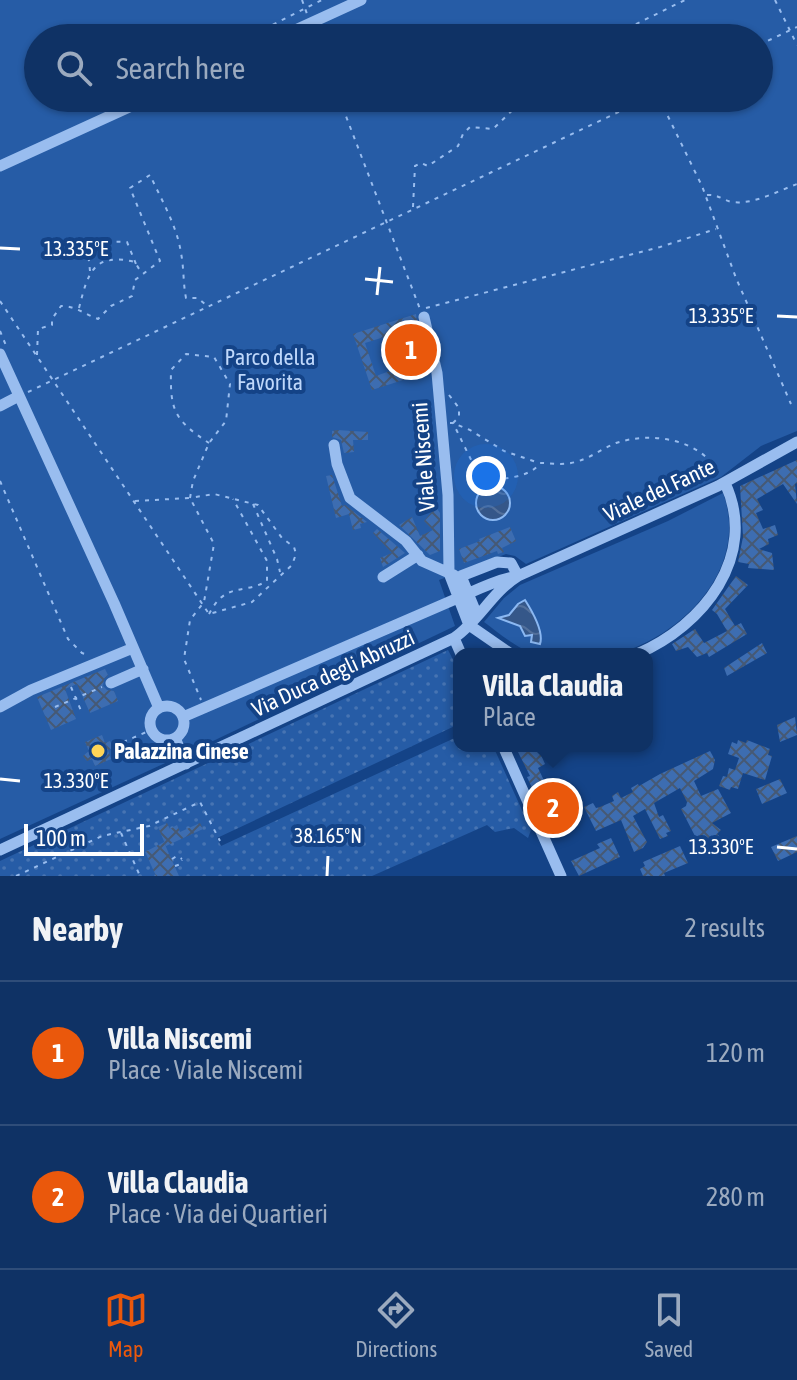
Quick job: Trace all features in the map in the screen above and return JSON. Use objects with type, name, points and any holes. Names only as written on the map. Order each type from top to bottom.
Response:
[{"type":"street","points":[[310,23],[361,0]]},
{"type":"street","points":[[0,166],[118,112]]},
{"type":"street","name":"Viale Niscemi","points":[[422,314],[447,422],[449,547],[455,575],[473,620]]},
{"type":"street","points":[[0,354],[159,708]]},
{"type":"street","points":[[0,406],[19,396]]},
{"type":"street","name":"Viale del Fante","points":[[535,568],[797,442]]},
{"type":"street","points":[[183,717],[499,579],[518,576],[511,563],[497,562],[455,575],[422,561],[406,541],[350,498],[337,464],[334,445]]},
{"type":"street","points":[[647,648],[686,625],[718,588],[729,562],[735,529],[732,501],[723,480]]},
{"type":"street","points":[[383,577],[418,555]]},
{"type":"street","name":"Via Duca degli Abruzzi","points":[[0,850],[454,638],[503,587],[535,568]]},
{"type":"street","points":[[473,620],[504,648]]},
{"type":"street","points":[[454,638],[458,648]]},
{"type":"street","points":[[0,707],[31,690],[133,648]]},
{"type":"street","points":[[111,683],[143,669]]},
{"type":"street","points":[[170,707],[183,717],[182,732],[175,738],[161,739],[151,730],[150,720],[159,708],[170,707]]},
{"type":"street","points":[[175,738],[186,764]]},
{"type":"street","points":[[506,752],[561,876]]},
{"type":"path","points":[[302,0],[310,23]]},
{"type":"path","points":[[273,24],[322,0]]},
{"type":"path","points":[[636,24],[685,0]]},
{"type":"path","points":[[775,0],[797,45]]},
{"type":"path","points":[[773,38],[797,27]]},
{"type":"path","points":[[344,112],[422,314],[716,229]]},
{"type":"path","points":[[413,209],[415,166],[421,163],[428,166],[458,146],[470,127],[493,129],[511,112]]},
{"type":"path","points":[[19,396],[618,112]]},
{"type":"path","points":[[666,112],[705,195],[716,229],[791,404]]},
{"type":"path","points":[[37,356],[38,329],[52,325],[52,319],[61,306],[74,306],[98,319],[111,306],[132,296],[135,280],[160,261],[130,188],[150,175],[174,225],[182,255],[186,298],[198,298],[208,306]]},
{"type":"path","points":[[705,195],[716,194],[731,202],[748,201],[797,184]]},
{"type":"path","points":[[78,309],[90,271],[88,252],[97,245],[112,241],[127,242],[143,275]]},
{"type":"path","points":[[90,271],[100,261],[121,259],[136,265]]},
{"type":"path","points":[[0,301],[209,614]]},
{"type":"path","points":[[205,708],[184,659],[190,620],[202,605],[214,544],[190,498],[193,481],[209,443],[226,421],[230,384],[214,357],[186,354],[171,370],[170,402],[189,430],[209,443]]},
{"type":"path","points":[[447,422],[459,417],[459,408],[449,396]]},
{"type":"path","points":[[447,422],[481,480],[504,479],[537,469],[540,463]]},
{"type":"path","points":[[447,422],[470,430],[504,451],[540,463],[569,464],[587,459],[615,444],[659,436],[685,444],[714,463],[723,480]]},
{"type":"path","points":[[0,481],[68,639],[82,653],[93,657]]},
{"type":"path","points":[[134,501],[214,494],[252,503],[266,512],[282,538],[294,547],[296,554],[292,565],[252,602],[209,614]]},
{"type":"path","points":[[209,614],[215,602],[235,588],[254,587],[267,581],[267,561],[232,498]]},
{"type":"path","points":[[252,503],[277,559],[280,574]]},
{"type":"path","points":[[55,707],[111,683]]},
{"type":"path","points":[[71,687],[82,713]]},
{"type":"path","points":[[114,746],[151,730]]},
{"type":"path","points":[[16,876],[102,836],[149,826],[200,802],[220,841]]},
{"type":"path","points":[[121,832],[140,876]]},
{"type":"path","points":[[172,859],[175,856],[181,858],[181,864],[175,866]]},
{"type":"green space","name":"Parco della Favorita","points":[[0,0],[797,0],[797,431],[761,446],[721,477],[526,564],[506,554],[439,580],[455,626],[192,751],[189,748],[174,754],[174,759],[0,839]]},
{"type":"green space","points":[[723,493],[729,520],[727,545],[720,569],[707,592],[670,628],[647,642],[633,648],[522,648],[484,622],[504,598],[520,585],[668,521]]},
{"type":"green space","points":[[448,650],[453,660],[453,727],[217,838],[221,846],[453,739],[453,752],[496,752],[531,830],[528,838],[514,828],[495,832],[487,825],[372,876],[0,876],[0,861]]},
{"type":"water","points":[[493,486],[505,491],[510,503],[505,515],[493,520],[481,515],[476,503],[481,491]]},
{"type":"water","points":[[525,600],[539,628],[540,644],[531,642],[532,635],[525,636],[520,626],[498,618],[509,615]]},
{"type":"building","points":[[416,314],[418,330],[411,333],[420,359],[425,358],[428,372],[372,390],[353,334]],"holes":[[[400,332],[405,348],[396,351],[401,367],[376,376],[365,343]]]},
{"type":"building","points":[[332,431],[368,432],[368,440],[353,440],[354,452],[344,453],[341,440],[332,437]]},
{"type":"building","points":[[797,460],[797,504],[783,484],[757,499],[763,510],[756,513],[763,529],[775,525],[778,535],[768,539],[769,544],[759,549],[772,553],[774,570],[748,568],[749,564],[738,562],[743,537],[740,486]]},
{"type":"building","points":[[332,475],[342,506],[345,505],[367,522],[360,524],[361,528],[353,530],[349,514],[336,518],[326,476]]},
{"type":"building","points":[[436,507],[440,513],[440,551],[430,555],[399,525],[412,517],[420,536],[433,530],[424,521]]},
{"type":"building","points":[[510,527],[516,541],[502,548],[504,552],[498,554],[497,551],[464,563],[459,549]]},
{"type":"building","points":[[377,529],[405,553],[383,567],[380,558],[392,553],[373,533]]},
{"type":"building","points":[[736,576],[748,585],[725,609],[735,626],[741,623],[747,634],[709,657],[707,653],[697,657],[688,647],[676,651],[672,644],[695,629],[704,643],[727,631],[712,610]]},
{"type":"building","points":[[762,643],[767,653],[727,676],[724,668]]},
{"type":"building","points":[[105,669],[108,675],[103,686],[114,691],[118,701],[90,713],[77,684],[65,689],[76,719],[51,730],[37,697]]},
{"type":"building","points":[[795,717],[797,735],[780,742],[777,725]]},
{"type":"building","name":"Palazzina Cinese","points":[[102,735],[105,743],[110,741],[113,748],[108,750],[111,759],[95,766],[92,759],[87,761],[83,756],[89,751],[85,742]]},
{"type":"building","points":[[738,740],[746,743],[747,740],[770,749],[768,755],[772,756],[765,780],[743,773],[738,789],[731,787],[730,790],[719,786],[723,776],[727,777],[729,768],[735,770],[739,758],[728,754],[732,742],[737,744]]},
{"type":"building","points":[[710,751],[715,760],[713,769],[694,781],[701,796],[718,789],[731,813],[712,823],[721,830],[717,834],[731,847],[723,855],[709,841],[705,844],[701,840],[699,843],[693,838],[695,836],[681,809],[687,802],[680,788],[654,803],[659,817],[663,815],[671,831],[666,833],[668,836],[660,839],[645,809],[633,816],[647,842],[643,848],[634,852],[621,820],[596,831],[584,807],[593,803],[596,808],[614,801],[612,796],[618,792],[621,798],[633,792],[631,788],[638,784]]},
{"type":"building","points":[[518,752],[540,752],[545,764],[538,768],[551,795],[560,790],[564,798],[560,800],[573,819],[555,827],[553,822],[548,824],[540,806],[545,804],[537,788],[533,790],[527,777],[530,776]]},
{"type":"building","points":[[780,779],[787,793],[762,804],[756,789]]},
{"type":"building","points":[[167,823],[170,829],[177,825],[180,832],[200,823],[203,829],[166,846],[158,827]]},
{"type":"building","points":[[797,836],[797,852],[778,861],[771,847]]},
{"type":"building","points":[[611,838],[620,857],[579,876],[571,861],[600,848],[597,844]]},
{"type":"building","points":[[164,842],[179,876],[156,876],[145,852]]},
{"type":"building","points":[[680,846],[688,863],[664,873],[665,876],[643,876],[640,869],[645,866],[643,862]]},
{"type":"place","name":"Villa Niscemi","points":[[411,350]]},
{"type":"place","name":"Palazzina Cinese","points":[[98,751]]},
{"type":"place","name":"Villa Claudia","points":[[553,808]]}]
